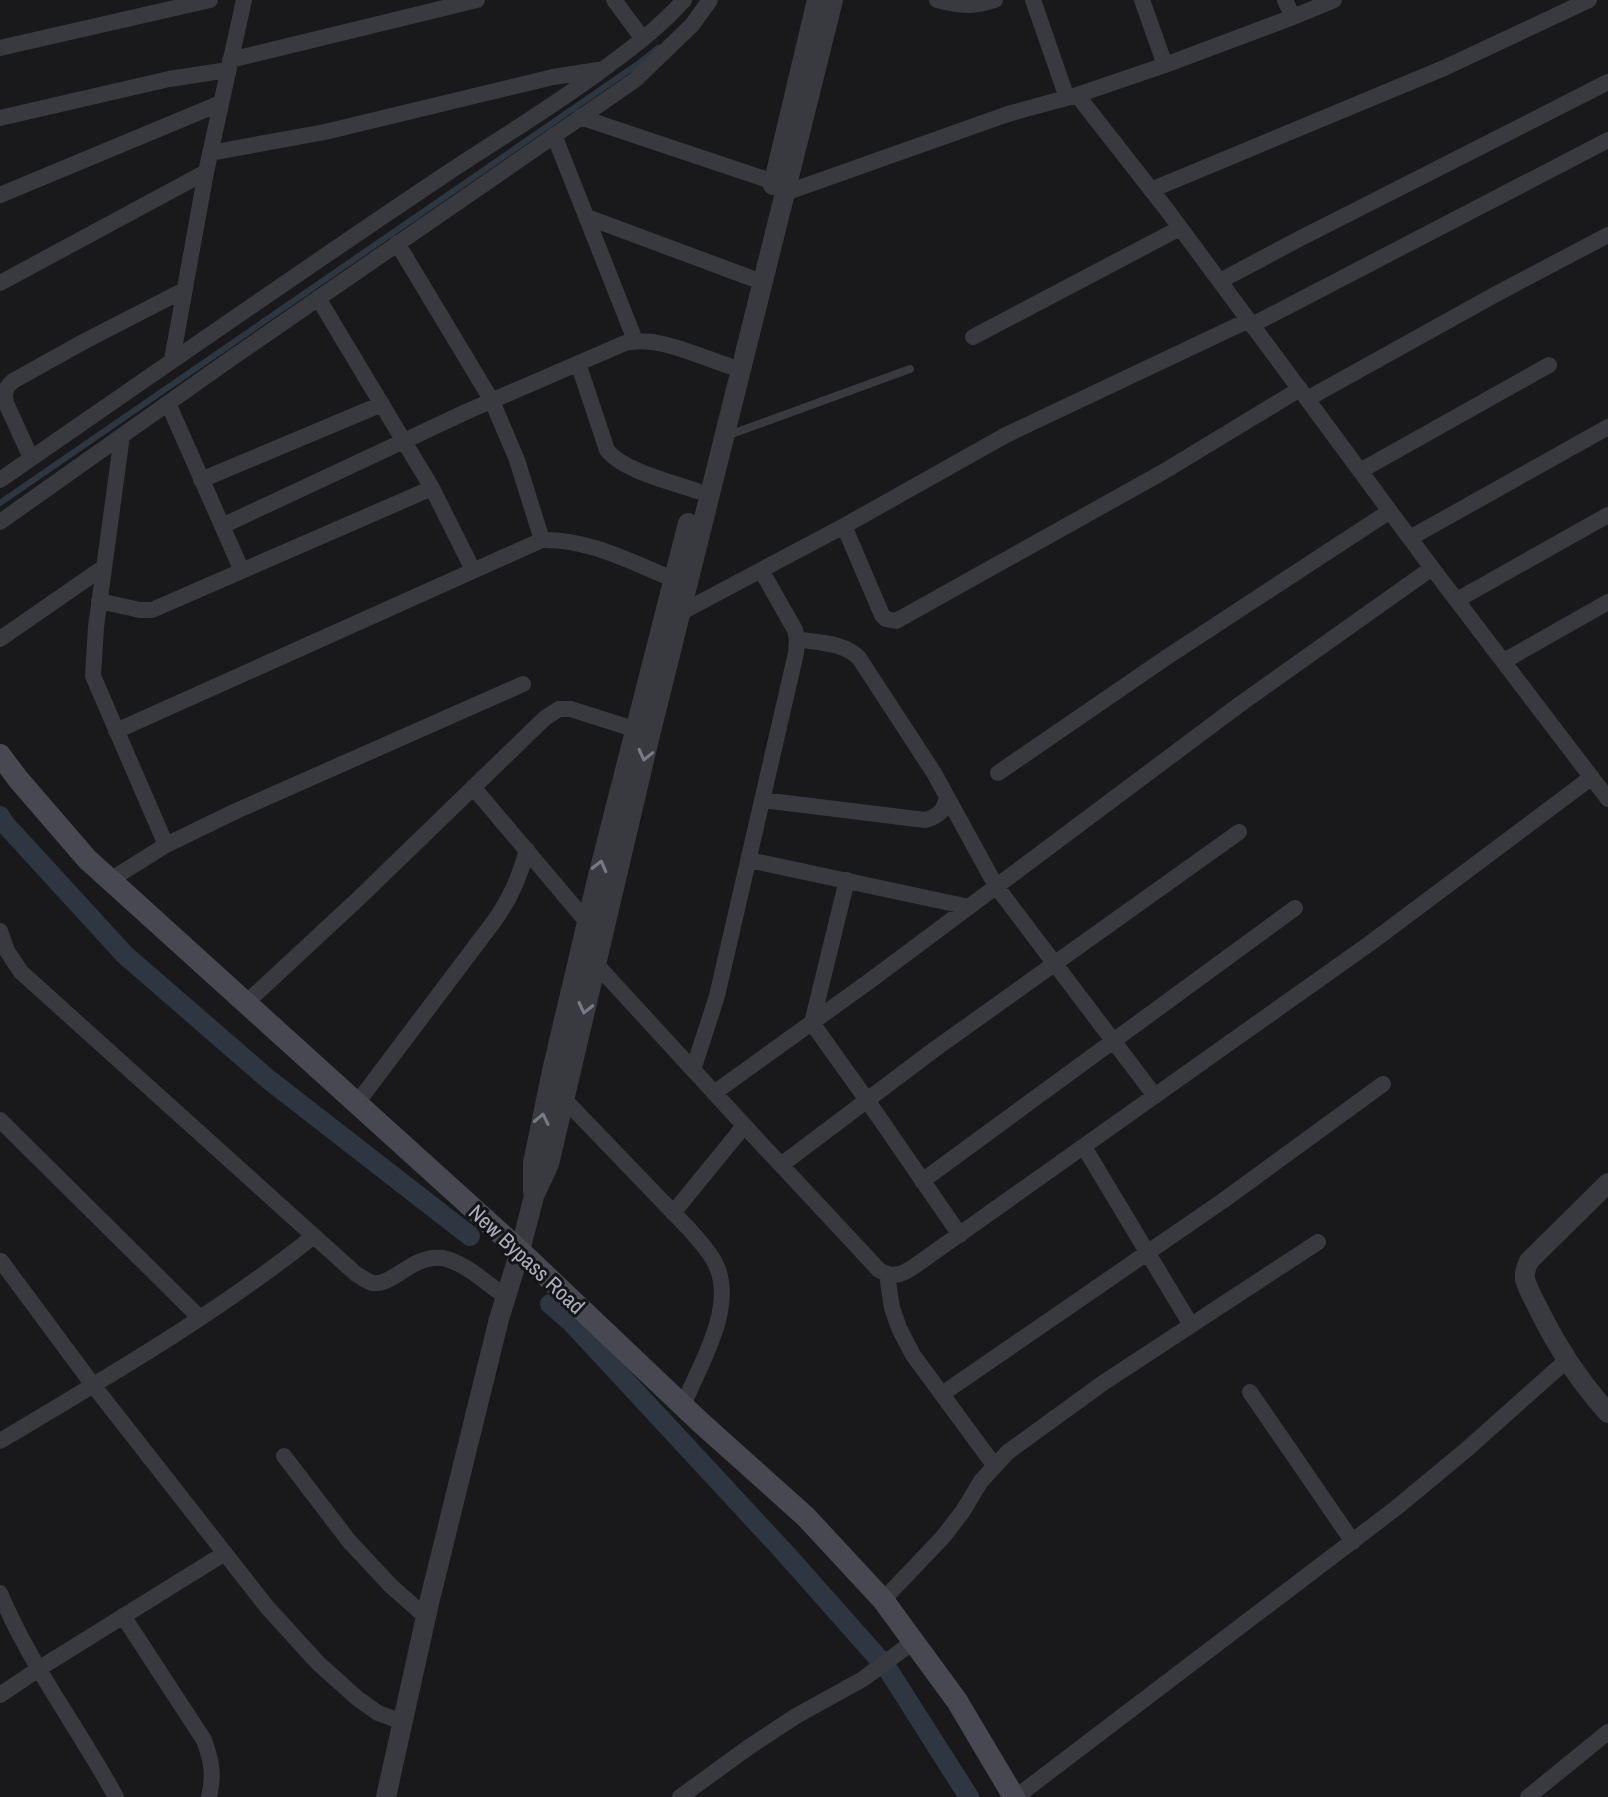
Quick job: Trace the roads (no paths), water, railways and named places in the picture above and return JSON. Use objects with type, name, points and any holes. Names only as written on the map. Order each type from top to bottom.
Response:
[{"type":"main road","name":"New Bypass Road","points":[[0,755],[87,859],[520,1251],[806,1517],[883,1600],[905,1648],[957,1701],[1015,1797]]},
{"type":"street","points":[[0,48],[210,0]]},
{"type":"street","points":[[172,360],[206,172],[244,0]]},
{"type":"street","points":[[0,118],[229,65],[477,0]]},
{"type":"street","points":[[614,0],[643,39]]},
{"type":"street","points":[[0,480],[361,230],[575,90],[670,17],[684,0]]},
{"type":"street","points":[[0,522],[644,72],[692,25],[710,0]]},
{"type":"street","points":[[386,1797],[426,1617],[506,1297],[534,1196],[549,1164],[724,436],[817,0]]},
{"type":"street","points":[[534,1196],[533,1163],[634,729],[751,278],[833,0]]},
{"type":"street","points":[[937,0],[962,7],[979,6],[995,0]]},
{"type":"street","points":[[1033,0],[1072,96],[1180,228],[1608,799]]},
{"type":"street","points":[[1142,0],[1165,65]]},
{"type":"street","points":[[1285,0],[1293,17]]},
{"type":"street","points":[[580,117],[779,188],[1165,65],[1334,0]]},
{"type":"street","points":[[1151,190],[1444,68],[1589,0]]},
{"type":"street","points":[[210,153],[325,132],[553,77],[603,70]]},
{"type":"street","points":[[1220,281],[1608,82]]},
{"type":"street","points":[[0,195],[221,103]]},
{"type":"street","points":[[554,135],[635,340]]},
{"type":"street","points":[[680,613],[1006,435],[1250,323],[1608,140]]},
{"type":"street","points":[[0,283],[206,172]]},
{"type":"street","points":[[587,217],[751,278]]},
{"type":"street","points":[[973,337],[1180,228]]},
{"type":"street","points":[[844,526],[882,615],[896,621],[1303,394],[1608,235]]},
{"type":"street","points":[[397,243],[492,401],[517,460],[542,540]]},
{"type":"street","points":[[31,458],[6,403],[4,393],[8,386],[83,342],[184,290]]},
{"type":"street","points":[[318,298],[432,488],[473,570]]},
{"type":"street","points":[[222,526],[625,343],[649,341],[729,366]]},
{"type":"street","points":[[578,363],[612,457],[642,472],[697,491]]},
{"type":"street","points":[[1360,471],[1549,365]]},
{"type":"street","points":[[168,403],[242,571]]},
{"type":"street","points":[[201,480],[382,404]]},
{"type":"street","points":[[1410,538],[1608,427]]},
{"type":"street","points":[[122,436],[99,601],[93,676],[166,845]]},
{"type":"street","points":[[99,601],[152,610],[432,488]]},
{"type":"street","points":[[998,773],[1167,657],[1390,511]]},
{"type":"street","points":[[1457,600],[1608,515]]},
{"type":"street","points":[[116,731],[542,540],[573,541],[673,579]]},
{"type":"street","points":[[0,639],[104,567]]},
{"type":"street","points":[[714,1093],[1243,702],[1432,568]]},
{"type":"street","points":[[693,1070],[717,996],[797,639],[761,570]]},
{"type":"street","points":[[1504,661],[1608,602]]},
{"type":"street","points":[[797,639],[840,646],[859,658],[934,773],[996,886],[1155,1096]]},
{"type":"street","points":[[110,880],[166,845],[236,811],[523,684]]},
{"type":"street","points":[[246,1003],[545,718],[559,709],[571,709],[634,729]]},
{"type":"street","points":[[595,963],[879,1270],[897,1276],[960,1235],[1369,944],[1592,777]]},
{"type":"street","points":[[473,787],[587,922]]},
{"type":"street","points":[[762,800],[925,820],[938,816],[947,798]]},
{"type":"street","points":[[781,1165],[1054,963],[1239,832]]},
{"type":"street","points":[[357,1103],[495,920],[519,879],[527,850]]},
{"type":"street","points":[[749,860],[969,907]]},
{"type":"street","points":[[847,880],[812,1023],[960,1235]]},
{"type":"street","points":[[922,1181],[1295,908]]},
{"type":"street","points":[[0,931],[4,954],[21,972],[356,1274],[375,1283],[384,1281],[415,1262],[439,1258],[461,1265],[506,1297]]},
{"type":"street","points":[[942,1394],[1224,1200],[1383,1084]]},
{"type":"street","points":[[564,1099],[673,1213],[715,1264],[723,1290],[722,1304],[712,1337],[683,1405]]},
{"type":"street","points":[[0,1120],[200,1318]]},
{"type":"street","points":[[673,1213],[744,1126]]},
{"type":"street","points":[[1084,1147],[1191,1325]]},
{"type":"street","points":[[1608,1183],[1529,1261],[1525,1270],[1525,1279],[1554,1338],[1608,1413]]},
{"type":"street","points":[[0,1441],[200,1318],[270,1271],[314,1236]]},
{"type":"street","points":[[883,1600],[943,1537],[994,1465],[1031,1434],[1318,1242]]},
{"type":"street","points":[[1,1261],[93,1385],[267,1607],[318,1663],[357,1698],[378,1713],[403,1722]]},
{"type":"street","points":[[887,1275],[892,1308],[913,1355],[994,1465]]},
{"type":"street","points":[[1015,1797],[1396,1508],[1567,1360]]},
{"type":"street","points":[[1250,1392],[1353,1542]]},
{"type":"street","points":[[284,1456],[349,1541],[391,1586],[426,1617]]},
{"type":"street","points":[[0,1695],[225,1553]]},
{"type":"street","points":[[0,1593],[8,1612],[116,1797]]},
{"type":"street","points":[[123,1616],[204,1740],[212,1762],[209,1797]]},
{"type":"street","points":[[680,1797],[760,1739],[847,1689],[905,1648]]},
{"type":"street","points":[[1528,1797],[1608,1732]]},
{"type":"lane","points":[[724,436],[910,369]]},
{"type":"waterway","points":[[0,503],[658,48]]},
{"type":"waterway","points":[[0,816],[125,955],[268,1079],[470,1236]]},
{"type":"waterway","points":[[550,1304],[571,1322],[786,1554],[887,1668],[969,1797]]}]
